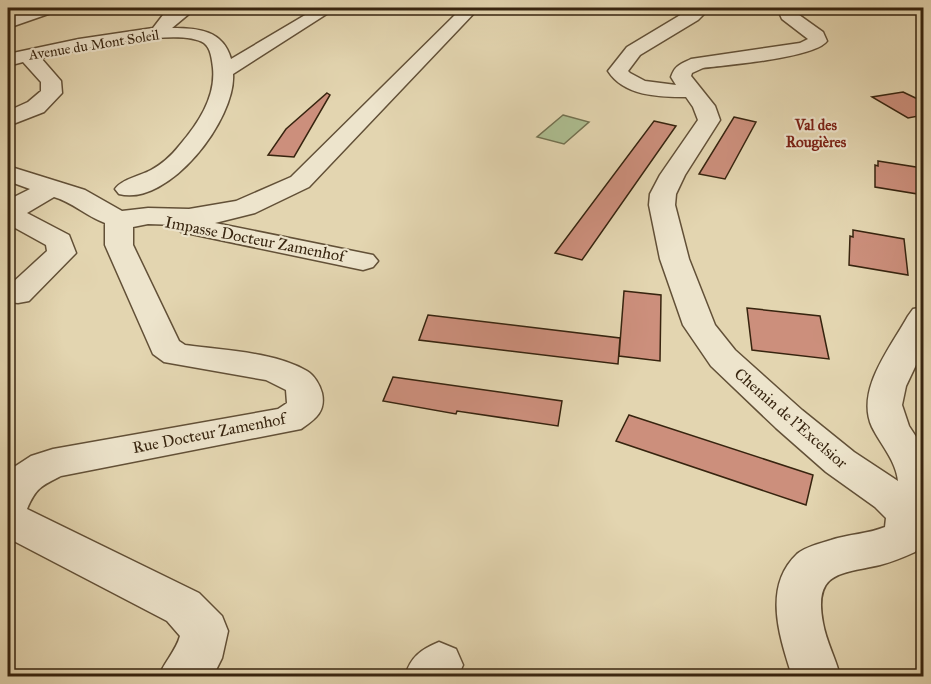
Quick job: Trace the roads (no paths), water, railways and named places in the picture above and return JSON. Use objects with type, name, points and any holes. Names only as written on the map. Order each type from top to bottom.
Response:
[{"type":"street","points":[[8,23],[48,8]]},
{"type":"street","points":[[158,34],[169,19],[188,8]]},
{"type":"street","points":[[224,71],[328,8]]},
{"type":"street","points":[[8,173],[63,192],[128,208],[197,218],[225,214],[270,199],[300,182],[471,8]]},
{"type":"street","points":[[692,91],[634,85],[623,80],[618,71],[634,51],[687,21],[702,8]]},
{"type":"street","name":"Chemin de l'Excelsior","points":[[784,8],[788,15],[817,36],[817,43],[805,48],[689,66],[681,74],[706,110],[709,120],[668,184],[662,205],[678,272],[700,325],[723,358],[825,452],[900,505]]},
{"type":"street","name":"Avenue du Mont Soleil","points":[[18,58],[88,43],[158,34],[186,34],[208,38],[219,47],[219,51]]},
{"type":"street","points":[[128,208],[166,207],[169,186],[221,96],[224,71],[219,51],[238,55],[255,52]]},
{"type":"street","points":[[8,119],[36,107],[52,93],[51,81],[18,58]]},
{"type":"street","points":[[169,186],[202,209],[239,209]]},
{"type":"street","points":[[11,297],[62,253],[59,241],[13,216],[15,207],[63,192]]},
{"type":"street","name":"Impasse Docteur Zamenhof","points":[[128,208],[363,261]]},
{"type":"street","name":"Rue Docteur Zamenhof","points":[[8,506],[9,496],[26,476],[53,464],[288,420],[305,408],[306,393],[296,379],[269,370],[176,354],[165,347],[119,245],[128,208]]},
{"type":"street","points":[[816,676],[803,641],[799,621],[799,592],[802,579],[825,559],[842,553],[884,548],[899,541],[908,525],[906,512],[900,505],[916,495],[922,486],[921,475],[914,457],[887,422],[885,397],[924,316]]},
{"type":"street","points":[[8,519],[183,607],[205,631],[198,658],[183,676]]},
{"type":"district","name":"Val des Rougières","points":[[816,134]]}]
